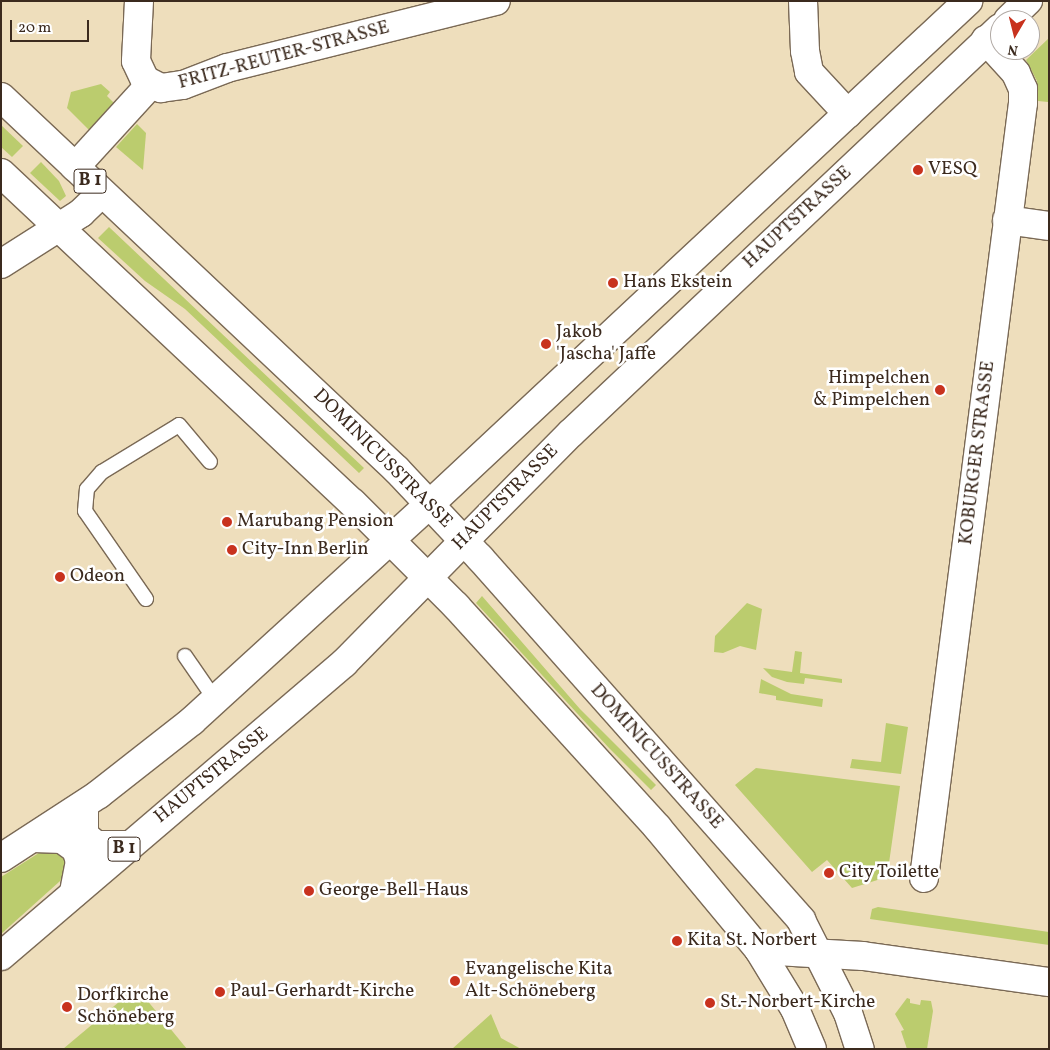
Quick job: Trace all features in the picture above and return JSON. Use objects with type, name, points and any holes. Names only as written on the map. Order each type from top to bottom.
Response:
[{"type":"main road","points":[[139,1],[136,61],[140,74],[150,85]]},
{"type":"main road","name":"FRITZ-REUTER-STRASSE","points":[[75,167],[150,85],[183,85],[227,68],[496,1]]},
{"type":"main road","points":[[803,1],[805,51],[809,72],[848,114]]},
{"type":"main road","points":[[1,858],[84,805],[216,701],[430,504],[968,1]]},
{"type":"main road","points":[[1019,10],[1028,1]]},
{"type":"main road","name":"HAUPTSTRASSE","points":[[1,956],[128,845],[310,693],[428,578],[571,433],[990,37]]},
{"type":"main road","name":"KOBURGER STRASSE","points":[[924,878],[1022,89],[1008,60]]},
{"type":"main road","name":"DOMINICUSSTRASSE","points":[[1,97],[430,504],[464,541],[801,920],[819,951],[848,1013],[860,1049]]},
{"type":"main road","points":[[1,173],[428,578],[658,827],[759,950],[795,1009],[812,1049]]},
{"type":"main road","points":[[1,264],[81,213],[102,193]]},
{"type":"main road","points":[[1007,220],[1049,226]]},
{"type":"main road","points":[[84,805],[84,835],[96,845],[128,845]]},
{"type":"main road","points":[[34,838],[62,839],[76,849],[80,861],[74,893]]},
{"type":"main road","points":[[759,950],[819,951],[1049,982]]},
{"type":"lane","points":[[146,599],[85,511],[87,488],[102,472],[178,425],[210,462]]},
{"type":"lane","points":[[184,656],[216,701]]},
{"type":"green space","points":[[1049,38],[1048,102],[1038,101],[1037,81],[1026,60],[1040,60],[1040,47]]},
{"type":"green space","points":[[101,84],[110,92],[107,96],[115,104],[89,130],[67,108],[71,92]]},
{"type":"green space","points":[[137,124],[146,133],[143,170],[116,147]]},
{"type":"green space","points":[[1,125],[23,146],[12,157],[1,147]]},
{"type":"green space","points":[[41,162],[59,181],[66,196],[60,201],[30,173]]},
{"type":"green space","points":[[109,227],[364,468],[359,473],[185,309],[145,281],[98,238]]},
{"type":"green space","points":[[482,596],[580,709],[656,785],[651,790],[609,748],[476,603]]},
{"type":"green space","points":[[747,603],[762,609],[756,650],[740,646],[723,653],[714,652],[715,636]]},
{"type":"green space","points":[[795,651],[802,652],[800,673],[842,679],[842,683],[805,678],[804,684],[787,682],[772,677],[763,668],[792,672]]},
{"type":"green space","points":[[761,679],[791,694],[823,699],[822,707],[776,700],[776,696],[759,693]]},
{"type":"green space","points":[[886,723],[908,727],[901,774],[850,768],[852,759],[881,762]]},
{"type":"green space","points":[[756,768],[900,786],[887,877],[852,888],[827,860],[812,872],[735,785]]},
{"type":"green space","points":[[42,851],[63,851],[69,873],[1,934],[1,877]]},
{"type":"green space","points":[[878,907],[1049,932],[1049,945],[870,919],[872,909]]},
{"type":"green space","points":[[137,988],[187,1049],[63,1049],[132,991]]},
{"type":"green space","points":[[907,998],[910,999],[910,1003],[920,1005],[921,1000],[931,1001],[933,1011],[927,1049],[907,1049],[901,1031],[904,1030],[895,1014]]},
{"type":"green space","points":[[491,1014],[501,1038],[521,1049],[452,1049]]},
{"type":"place","name":"VESQ","points":[[918,170]]},
{"type":"place","name":"Hans Ekstein","points":[[613,283]]},
{"type":"place","name":"Jakob 'Jascha' Jaffe","points":[[546,344]]},
{"type":"place","name":"Himpelchen & Pimpelchen","points":[[940,390]]},
{"type":"place","name":"Marubang Pension","points":[[227,522]]},
{"type":"place","name":"City-Inn Berlin","points":[[232,550]]},
{"type":"place","name":"Odeon","points":[[60,577]]},
{"type":"place","name":"City Toilette","points":[[829,873]]},
{"type":"place","name":"George-Bell-Haus","points":[[309,891]]},
{"type":"place","name":"Kita St. Norbert","points":[[677,941]]},
{"type":"place","name":"Evangelische Kita Alt-Schöneberg","points":[[455,981]]},
{"type":"place","name":"Paul-Gerhardt-Kirche","points":[[220,992]]},
{"type":"place","name":"St.-Norbert-Kirche","points":[[710,1003]]},
{"type":"place","name":"Dorfkirche Schöneberg","points":[[67,1007]]}]
